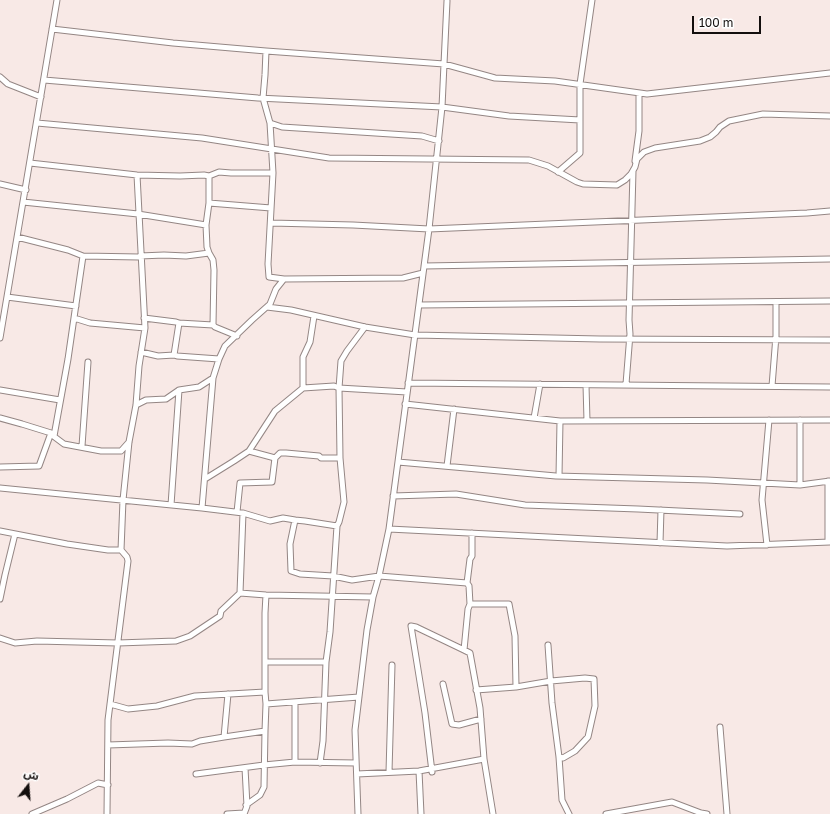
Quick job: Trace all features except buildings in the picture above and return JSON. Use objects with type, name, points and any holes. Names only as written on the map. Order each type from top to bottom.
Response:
[{"type":"street","points":[[0,338],[57,0]]},
{"type":"street","points":[[558,172],[580,153],[580,84],[592,0]]},
{"type":"street","points":[[358,814],[355,730],[367,630],[389,528],[429,229],[442,107],[447,1]]},
{"type":"street","points":[[52,29],[173,43],[444,64],[495,78],[554,81],[648,94],[830,73]]},
{"type":"street","points":[[266,51],[263,98],[270,123],[273,173],[268,264],[269,277],[284,279],[403,278],[423,273]]},
{"type":"street","points":[[0,78],[8,84],[41,97]]},
{"type":"street","points":[[44,80],[263,98],[442,107],[509,116],[580,120]]},
{"type":"street","points":[[626,384],[629,339],[633,170],[639,131],[639,93]]},
{"type":"street","points":[[37,123],[202,138],[329,158],[522,159],[542,163],[583,184],[617,185],[625,180],[633,170],[637,159],[647,150],[705,140],[729,121],[763,114],[830,116]]},
{"type":"street","points":[[270,123],[282,127],[422,136],[439,141]]},
{"type":"street","points":[[30,163],[137,176],[209,176],[219,172],[273,173]]},
{"type":"street","points":[[121,550],[123,500],[129,442],[136,405],[139,366],[145,328],[140,256],[137,176]]},
{"type":"street","points":[[209,176],[209,203],[206,226],[207,247],[213,260],[214,270],[213,325]]},
{"type":"street","points":[[0,184],[26,190]]},
{"type":"street","points":[[23,202],[138,214],[206,226]]},
{"type":"street","points":[[209,203],[271,208]]},
{"type":"street","points":[[271,223],[429,229],[830,211]]},
{"type":"street","points":[[17,237],[68,250],[83,256],[186,256],[209,253]]},
{"type":"street","points":[[0,467],[39,466],[52,435],[60,400],[83,256]]},
{"type":"street","points":[[424,266],[830,259]]},
{"type":"street","points":[[202,508],[213,378],[219,360],[225,346],[268,307],[276,288],[284,279]]},
{"type":"street","points":[[7,297],[76,306]]},
{"type":"street","points":[[419,305],[830,301]]},
{"type":"street","points":[[772,386],[776,340],[776,302]]},
{"type":"street","points":[[268,307],[291,310],[366,328],[415,335],[629,339],[830,340]]},
{"type":"street","points":[[303,388],[303,357],[310,342],[314,316]]},
{"type":"street","points":[[74,318],[90,323],[145,328]]},
{"type":"street","points":[[144,318],[179,323],[213,325],[214,327],[236,336]]},
{"type":"street","points":[[174,355],[179,323]]},
{"type":"street","points":[[320,763],[323,741],[326,662],[330,632],[337,526],[344,502],[340,458],[339,388],[341,362],[347,351],[366,328]]},
{"type":"street","points":[[141,352],[158,356],[174,355],[219,360]]},
{"type":"street","points":[[82,446],[88,362]]},
{"type":"street","points":[[136,405],[146,400],[166,399],[178,390],[199,387],[213,378]]},
{"type":"street","points":[[408,383],[830,387]]},
{"type":"street","points":[[534,418],[540,384]]},
{"type":"street","points":[[586,384],[587,421]]},
{"type":"street","points":[[205,478],[249,451],[276,411],[303,388],[334,386],[339,388],[407,392]]},
{"type":"street","points":[[0,390],[60,400]]},
{"type":"street","points":[[171,505],[178,390]]},
{"type":"street","points":[[405,404],[560,420],[830,420]]},
{"type":"street","points":[[447,466],[454,409]]},
{"type":"street","points":[[0,418],[52,435],[64,444],[82,446],[101,451],[121,451],[129,442]]},
{"type":"street","points":[[559,476],[560,420]]},
{"type":"street","points":[[767,545],[762,500],[769,420]]},
{"type":"street","points":[[800,420],[800,485]]},
{"type":"street","points":[[249,451],[275,458]]},
{"type":"street","points":[[237,512],[240,483],[272,482],[275,458],[280,453],[319,456],[321,458],[340,458]]},
{"type":"street","points":[[389,528],[727,546],[829,542],[829,481],[800,485],[707,480],[559,476],[398,462]]},
{"type":"street","points":[[0,488],[202,508],[243,513],[270,521],[283,518],[337,526]]},
{"type":"street","points":[[393,496],[456,494],[525,506],[740,514]]},
{"type":"street","points":[[660,542],[661,510]]},
{"type":"street","points":[[0,638],[15,643],[37,641],[118,643],[176,641],[190,636],[220,616],[220,611],[240,593],[243,513]]},
{"type":"street","points":[[295,520],[290,544],[291,571],[300,574],[333,576],[352,580],[379,576],[467,583]]},
{"type":"street","points":[[0,531],[101,549],[121,550],[127,556],[128,561],[108,720],[107,814]]},
{"type":"street","points":[[464,650],[468,609],[470,604],[469,586],[467,583],[470,560],[472,556],[472,533]]},
{"type":"street","points":[[0,599],[15,534]]},
{"type":"street","points":[[240,593],[266,595],[373,597]]},
{"type":"street","points":[[246,805],[260,795],[264,787],[266,595]]},
{"type":"street","points":[[470,604],[509,604],[515,636],[516,687]]},
{"type":"street","points":[[432,770],[425,713],[411,626],[470,653],[480,708],[484,759],[493,814]]},
{"type":"street","points":[[548,645],[552,703],[559,757],[562,800],[569,814]]},
{"type":"street","points":[[265,662],[326,662]]},
{"type":"street","points":[[389,772],[392,665]]},
{"type":"street","points":[[476,690],[516,687],[551,680],[594,678],[595,706],[588,737],[576,751],[563,758],[559,757]]},
{"type":"street","points":[[443,684],[452,724],[460,725],[481,719]]},
{"type":"street","points":[[110,704],[128,709],[157,706],[195,696],[265,692]]},
{"type":"street","points":[[224,737],[228,694]]},
{"type":"street","points":[[266,704],[359,697]]},
{"type":"street","points":[[295,702],[295,762]]},
{"type":"street","points":[[720,727],[726,814]]},
{"type":"street","points":[[108,745],[168,743],[192,744],[200,741],[265,731]]},
{"type":"street","points":[[357,774],[432,770],[484,759]]},
{"type":"street","points":[[196,774],[295,762],[356,763]]},
{"type":"street","points":[[227,814],[244,814],[246,808],[245,768]]},
{"type":"street","points":[[419,770],[421,814]]},
{"type":"street","points":[[32,814],[67,799],[98,783],[108,785]]},
{"type":"street","points":[[606,814],[672,802],[707,814]]}]
